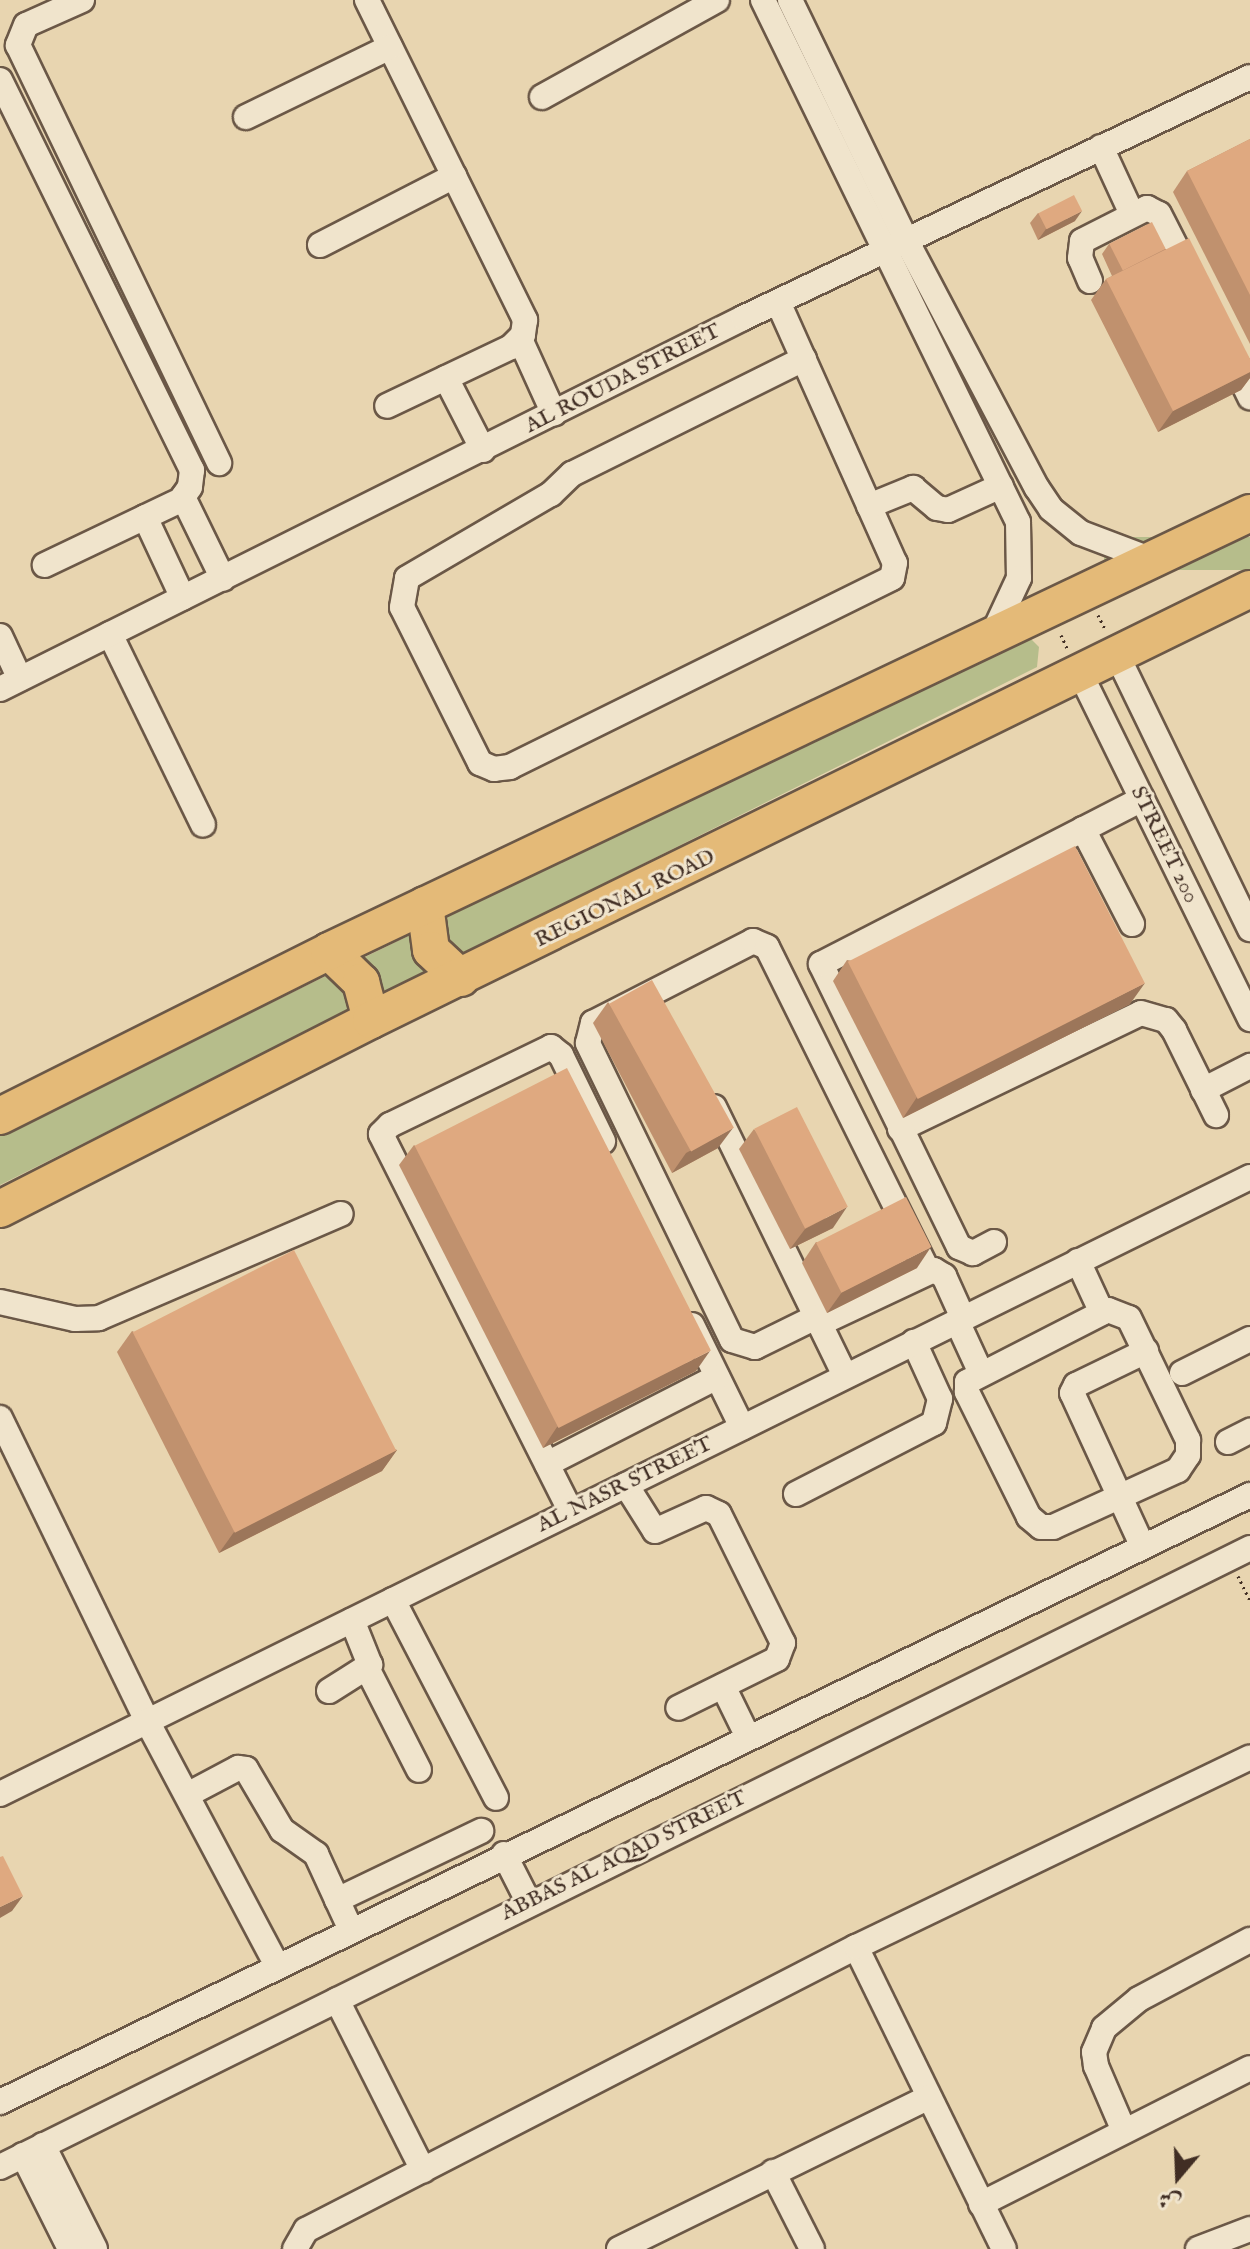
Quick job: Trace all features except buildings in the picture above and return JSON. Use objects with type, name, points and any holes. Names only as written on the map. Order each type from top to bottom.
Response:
[{"type":"highway","points":[[0,1116],[329,951],[1050,611],[1250,513]]},
{"type":"highway","name":"REGIONAL ROAD","points":[[0,1209],[371,1020],[1250,589]]},
{"type":"highway","points":[[425,905],[431,950],[461,978]]},
{"type":"highway","points":[[329,951],[361,982],[371,1020]]},
{"type":"street","points":[[82,0],[26,25],[18,45],[219,463]]},
{"type":"street","points":[[367,0],[523,313],[525,328],[520,339],[387,406]]},
{"type":"street","points":[[542,97],[717,0]]},
{"type":"street","points":[[763,0],[896,245],[1051,509],[1101,543],[1155,561]]},
{"type":"street","points":[[790,0],[1018,522],[1022,558],[991,638]]},
{"type":"street","points":[[246,117],[390,47]]},
{"type":"street","name":"AL ROUDA STREET","points":[[10,684],[778,302],[1250,77]]},
{"type":"street","points":[[0,80],[189,462],[192,479],[183,497],[45,565]]},
{"type":"street","points":[[1101,147],[1132,214]]},
{"type":"street","points":[[320,245],[454,176]]},
{"type":"street","points":[[1090,281],[1080,258],[1082,241],[1147,208],[1159,214],[1201,299]]},
{"type":"street","points":[[778,302],[804,359],[869,506],[895,563],[888,582],[502,769],[487,767],[475,757],[405,614],[401,592],[418,568],[551,494],[572,474],[804,359]]},
{"type":"street","points":[[1215,327],[1250,397]]},
{"type":"street","points":[[520,339],[554,414]]},
{"type":"street","points":[[446,378],[483,450]]},
{"type":"street","points":[[869,506],[913,488],[937,508],[948,510],[1001,486]]},
{"type":"street","points":[[183,497],[223,579]]},
{"type":"street","points":[[145,517],[183,598]]},
{"type":"street","points":[[110,634],[203,825]]},
{"type":"street","points":[[0,636],[10,684]]},
{"type":"street","name":"STREET 200","points":[[1116,653],[1250,929]]},
{"type":"street","name":"STREET 200","points":[[1079,671],[1250,1019]]},
{"type":"street","points":[[994,1242],[973,1253],[959,1247],[821,964],[1142,799]]},
{"type":"street","points":[[1083,829],[1132,924]]},
{"type":"street","points":[[928,1271],[765,943],[753,941],[593,1023],[588,1043],[732,1340],[755,1347],[928,1271],[944,1276],[980,1371]]},
{"type":"street","points":[[658,990],[671,1018]]},
{"type":"street","points":[[900,1129],[1141,1013],[1154,1014],[1174,1030],[1216,1115]]},
{"type":"street","points":[[571,1512],[381,1134],[390,1125],[551,1047],[561,1055],[615,1167]]},
{"type":"street","points":[[1203,1090],[1250,1066]]},
{"type":"street","points":[[706,1090],[845,1376]]},
{"type":"street","name":"AL NASR STREET","points":[[0,1794],[1250,1177]]},
{"type":"street","points":[[0,1302],[75,1319],[110,1315],[341,1214]]},
{"type":"street","points":[[1078,1261],[1102,1313]]},
{"type":"street","points":[[683,1307],[742,1427]]},
{"type":"street","points":[[1102,1313],[1126,1314],[1146,1351],[1188,1440],[1188,1455],[1178,1470],[1053,1527],[1032,1521],[967,1392],[967,1382],[980,1371],[1102,1313]]},
{"type":"street","points":[[1182,1373],[1250,1339]]},
{"type":"street","points":[[796,1494],[934,1423],[940,1399],[914,1342]]},
{"type":"street","points":[[1142,1545],[1072,1393],[1076,1385],[1146,1351]]},
{"type":"street","points":[[547,1464],[717,1377]]},
{"type":"street","points":[[0,1418],[147,1721],[276,1964]]},
{"type":"street","points":[[1228,1442],[1250,1431]]},
{"type":"street","points":[[626,1485],[655,1531],[706,1508],[719,1514],[783,1643],[780,1657],[678,1708]]},
{"type":"street","points":[[0,2102],[276,1964],[1250,1495]]},
{"type":"street","name":"ABBAS AL AQAD STREET","points":[[0,2167],[1240,1553]]},
{"type":"street","points":[[393,1600],[496,1798]]},
{"type":"street","points":[[352,1620],[371,1660],[368,1670],[419,1770]]},
{"type":"street","points":[[329,1691],[368,1670]]},
{"type":"street","points":[[723,1686],[748,1737]]},
{"type":"street","points":[[295,2249],[306,2230],[856,1947],[1250,1757]]},
{"type":"street","points":[[187,1795],[238,1768],[246,1769],[282,1830],[316,1854],[351,1930]]},
{"type":"street","points":[[337,1900],[481,1831]]},
{"type":"street","points":[[504,1854],[529,1903]]},
{"type":"street","points":[[427,1856],[440,1885]]},
{"type":"street","points":[[1124,2131],[1096,2066],[1094,2052],[1104,2028],[1139,1999],[1250,1940]]},
{"type":"street","points":[[856,1947],[1004,2249]]},
{"type":"street","points":[[337,2000],[423,2170]]},
{"type":"street","points":[[981,2204],[1250,2068]]},
{"type":"street","points":[[619,2249],[929,2097]]},
{"type":"street","points":[[33,2150],[70,2249]]},
{"type":"street","points":[[33,2150],[95,2249]]},
{"type":"street","points":[[773,2172],[812,2249]]},
{"type":"street","points":[[1198,2249],[1250,2229]]},
{"type":"path","points":[[1087,593],[1116,653]]},
{"type":"path","points":[[1050,611],[1079,671]]},
{"type":"path","points":[[1240,1553],[1250,1601]]},
{"type":"green space","points":[[1104,537],[1250,537],[1250,570],[1104,570]]},
{"type":"green space","points":[[1027,635],[1039,647],[1037,667],[0,1185],[0,1136],[26,1122]]}]
